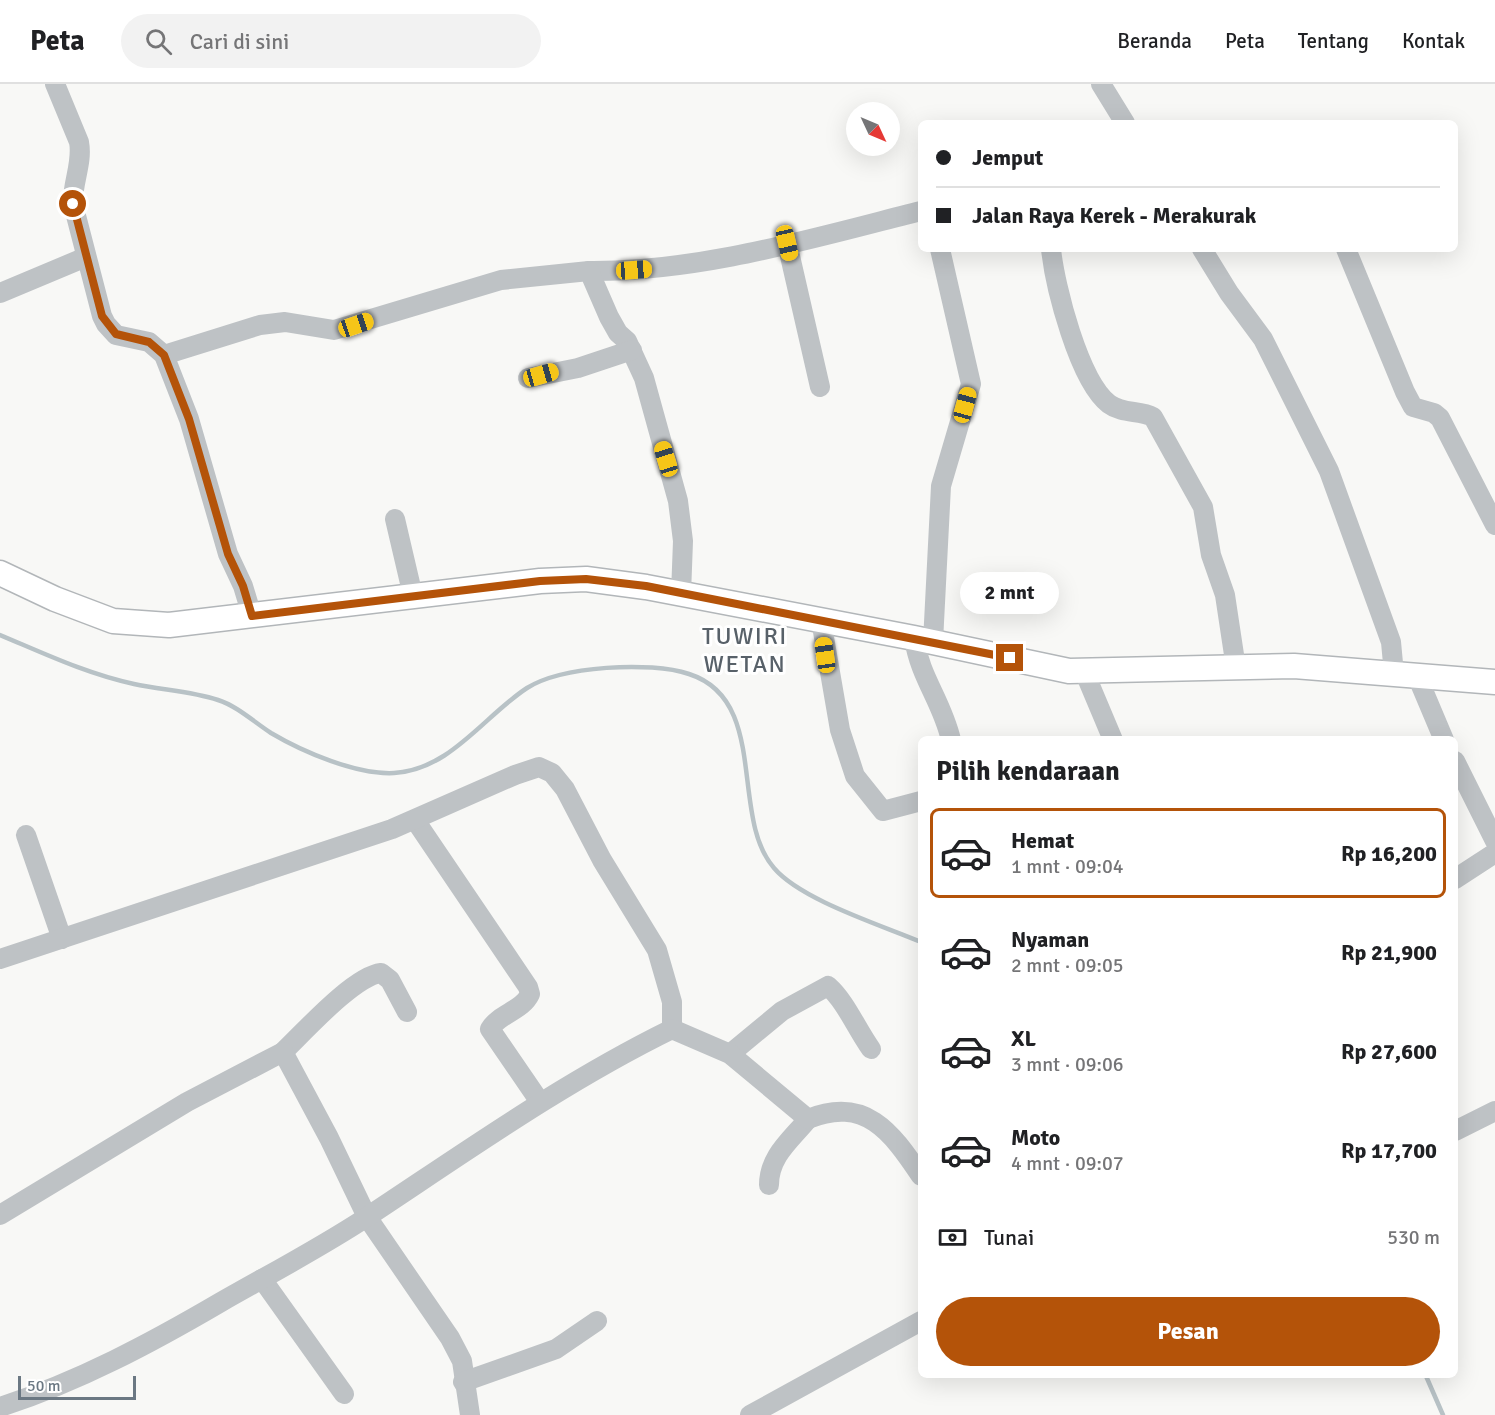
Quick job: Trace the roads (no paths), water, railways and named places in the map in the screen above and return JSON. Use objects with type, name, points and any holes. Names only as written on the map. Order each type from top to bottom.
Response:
[{"type":"main road","points":[[0,573],[55,599],[112,621],[169,625],[247,601],[410,582],[681,578],[821,620],[1069,671],[1235,661],[1294,666],[1398,663],[1495,682]]},
{"type":"street","points":[[55,84],[80,142],[81,152],[72,187],[73,204],[102,316],[116,334],[149,342],[164,355],[189,419],[228,554],[247,601]]},
{"type":"street","points":[[1101,84],[1123,120]]},
{"type":"street","points":[[164,355],[260,325],[285,322],[334,330],[501,280],[686,264],[918,212]]},
{"type":"street","points":[[787,243],[820,387]]},
{"type":"street","points":[[941,252],[970,384],[941,486],[921,673],[945,714],[950,736]]},
{"type":"street","points":[[1053,252],[1069,327],[1095,389],[1110,405],[1153,417],[1203,507],[1211,555],[1225,595],[1235,661]]},
{"type":"street","points":[[1204,252],[1229,293],[1263,339],[1329,471],[1398,663],[1442,736]]},
{"type":"street","points":[[1347,252],[1413,407],[1434,413],[1440,418],[1495,525]]},
{"type":"street","points":[[0,293],[86,256]]},
{"type":"street","points":[[589,271],[609,317],[632,350],[644,378],[678,501],[683,541],[681,578]]},
{"type":"street","points":[[528,378],[578,368],[632,350]]},
{"type":"street","points":[[395,519],[402,540],[410,582]]},
{"type":"street","points":[[821,620],[840,730],[855,776],[883,811],[918,802]]},
{"type":"street","points":[[1084,671],[1111,736]]},
{"type":"street","points":[[0,959],[416,820],[532,768],[539,767],[552,773],[565,789],[602,860],[657,950],[672,1002],[672,1029]]},
{"type":"street","points":[[1458,767],[1495,841]]},
{"type":"street","points":[[416,820],[528,987],[530,994],[526,1002],[499,1020],[490,1029],[540,1102]]},
{"type":"street","points":[[26,835],[62,939]]},
{"type":"street","points":[[1458,877],[1495,853]]},
{"type":"street","points":[[0,1215],[187,1102],[283,1052],[363,978],[381,972],[390,980],[407,1012]]},
{"type":"street","points":[[730,1054],[782,1011],[828,986],[842,999],[851,1021],[871,1049]]},
{"type":"street","points":[[0,1407],[92,1371],[171,1332],[367,1217],[445,1162],[616,1055],[672,1029],[730,1054],[808,1119]]},
{"type":"street","points":[[283,1052],[329,1138],[367,1217],[450,1338],[462,1361],[463,1382],[470,1415]]},
{"type":"street","points":[[769,1185],[769,1171],[774,1158],[808,1119],[827,1111],[853,1111],[877,1122],[918,1172]]},
{"type":"street","points":[[1458,1130],[1495,1111]]},
{"type":"street","points":[[262,1279],[344,1394]]},
{"type":"street","points":[[463,1382],[556,1348],[597,1321]]},
{"type":"street","points":[[750,1415],[918,1323]]},
{"type":"waterway","points":[[0,635],[99,675],[218,700],[232,706],[271,733],[299,748],[331,761],[379,773],[414,770],[432,762],[465,740],[527,688],[542,681],[583,670],[606,668],[652,668],[689,674],[714,688],[730,708],[740,733],[753,820],[761,846],[774,868],[786,880],[822,901],[918,941]]},
{"type":"waterway","points":[[1427,1378],[1443,1415]]},
{"type":"district","name":"TUWIRI WETAN","points":[[745,650]]}]
